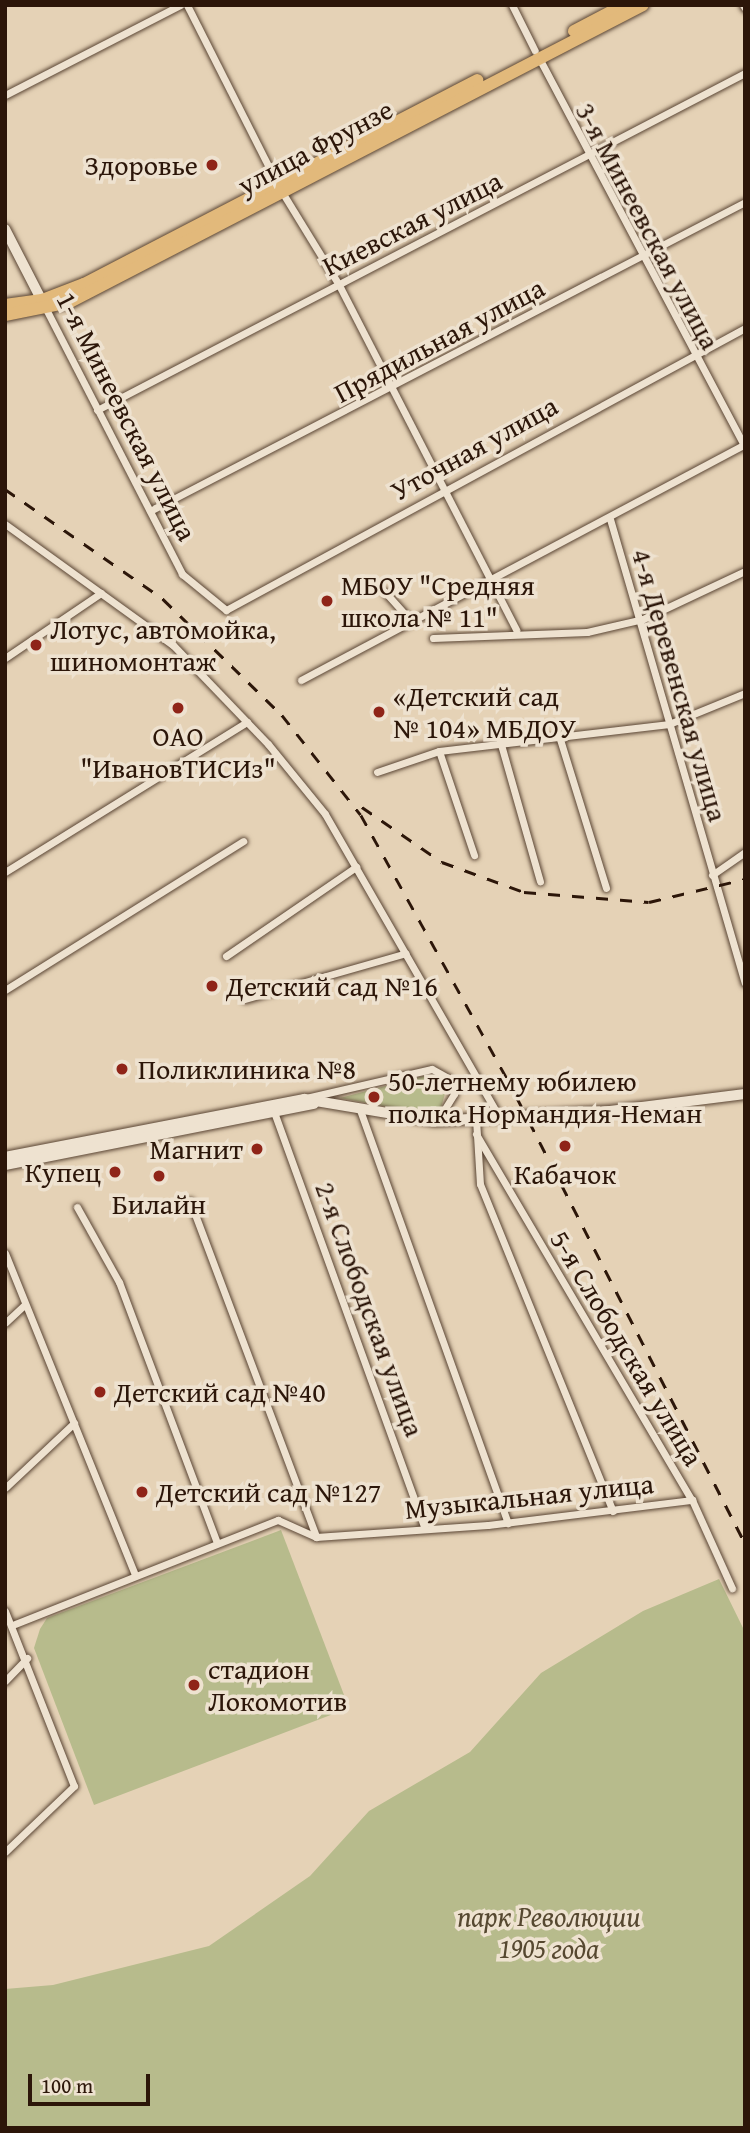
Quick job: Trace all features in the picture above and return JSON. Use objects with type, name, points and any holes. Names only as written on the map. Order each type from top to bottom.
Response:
[{"type":"highway","name":"улица Фрунзе","points":[[537,55],[624,5]]},
{"type":"highway","name":"улица Фрунзе","points":[[5,315],[44,305],[537,55],[643,5]]},
{"type":"highway","name":"улица Фрунзе","points":[[5,304],[44,305]]},
{"type":"street","points":[[5,94],[180,5]]},
{"type":"street","points":[[187,5],[280,187],[339,285],[492,578],[516,630]]},
{"type":"street","name":"3-я Минеевская улица","points":[[512,5],[639,258],[744,445]]},
{"type":"street","name":"Киевская улица","points":[[97,410],[745,73]]},
{"type":"street","name":"Прядильная улица","points":[[150,512],[393,388],[745,202]]},
{"type":"street","name":"1-я Минеевская улица","points":[[5,229],[182,574],[226,610]]},
{"type":"street","name":"Уточная улица","points":[[226,610],[444,487],[691,354],[745,328]]},
{"type":"street","points":[[301,680],[492,578],[610,519],[744,445]]},
{"type":"street","name":"4-я Деревенская улица","points":[[610,519],[643,619],[669,724],[745,983]]},
{"type":"street","points":[[5,524],[173,645],[247,722],[325,814],[499,1117]]},
{"type":"street","points":[[433,638],[516,630],[587,632],[643,619],[745,571]]},
{"type":"street","points":[[385,592],[411,621]]},
{"type":"street","points":[[5,658],[101,593]]},
{"type":"street","points":[[377,772],[439,751],[500,741],[669,724],[745,693]]},
{"type":"street","points":[[5,872],[247,722]]},
{"type":"street","points":[[559,736],[606,888]]},
{"type":"street","points":[[500,741],[540,881]]},
{"type":"street","points":[[439,751],[474,855]]},
{"type":"street","points":[[5,990],[243,841]]},
{"type":"street","points":[[712,875],[745,852]]},
{"type":"street","points":[[226,956],[356,867]]},
{"type":"street","points":[[245,999],[406,953]]},
{"type":"street","points":[[5,1165],[272,1109],[432,1069],[448,1078],[454,1094],[449,1111],[435,1121]]},
{"type":"street","points":[[304,1099],[435,1121],[745,1094]]},
{"type":"street","points":[[5,1157],[272,1109],[332,1104]]},
{"type":"street","name":"2-я Слободская улица","points":[[272,1109],[425,1529]]},
{"type":"street","points":[[360,1110],[508,1523]]},
{"type":"street","points":[[476,1119],[480,1184],[613,1511]]},
{"type":"street","name":"5-я Слободская улица","points":[[477,1134],[692,1500],[732,1588]]},
{"type":"street","points":[[190,1201],[316,1536]]},
{"type":"street","points":[[77,1207],[119,1282],[217,1542]]},
{"type":"street","points":[[5,1253],[135,1575]]},
{"type":"street","points":[[5,1323],[24,1305]]},
{"type":"street","points":[[5,1488],[74,1423]]},
{"type":"street","name":"Музыкальная улица","points":[[15,1624],[278,1520],[316,1536],[508,1523],[692,1500]]},
{"type":"street","points":[[5,1611],[15,1624],[74,1786],[5,1852]]},
{"type":"street","points":[[5,1681],[27,1658]]},
{"type":"green space","points":[[427,1075],[446,1090],[441,1108],[431,1115],[340,1098]]},
{"type":"green space","name":"стадион Локомотив","points":[[281,1530],[349,1708],[94,1805],[34,1648],[47,1618]]},
{"type":"green space","name":"парк Революции 1905 года","points":[[719,1579],[745,1632],[745,2128],[5,2128],[5,1989],[53,1985],[209,1946],[310,1876],[369,1811],[470,1752],[541,1673],[643,1611]]},
{"type":"railway","points":[[5,489],[163,599],[282,715],[361,815],[507,1078],[745,1543]]},
{"type":"railway","points":[[362,807],[442,862],[524,892],[649,902],[745,879]]},
{"type":"place","name":"Здоровье","points":[[212,165]]},
{"type":"place","name":"МБОУ \"Средняя школа № 11\"","points":[[327,601]]},
{"type":"place","name":"Лотус, автомойка, шиномонтаж","points":[[36,645]]},
{"type":"place","name":"ОАО \"ИвановТИСИз\"","points":[[178,708]]},
{"type":"place","name":"«Детский сад № 104» МБДОУ","points":[[379,712]]},
{"type":"place","name":"Детский сад №16","points":[[212,986]]},
{"type":"place","name":"Поликлиника №8","points":[[122,1069]]},
{"type":"place","name":"50-летнему юбилею полка Нормандия-Неман","points":[[374,1097]]},
{"type":"place","name":"Кабачок","points":[[565,1146]]},
{"type":"place","name":"Магнит","points":[[257,1149]]},
{"type":"place","name":"Купец","points":[[115,1172]]},
{"type":"place","name":"Билайн","points":[[159,1176]]},
{"type":"place","name":"Детский сад №40","points":[[100,1392]]},
{"type":"place","name":"Детский сад №127","points":[[142,1492]]},
{"type":"place","name":"стадион Локомотив","points":[[194,1685]]}]
